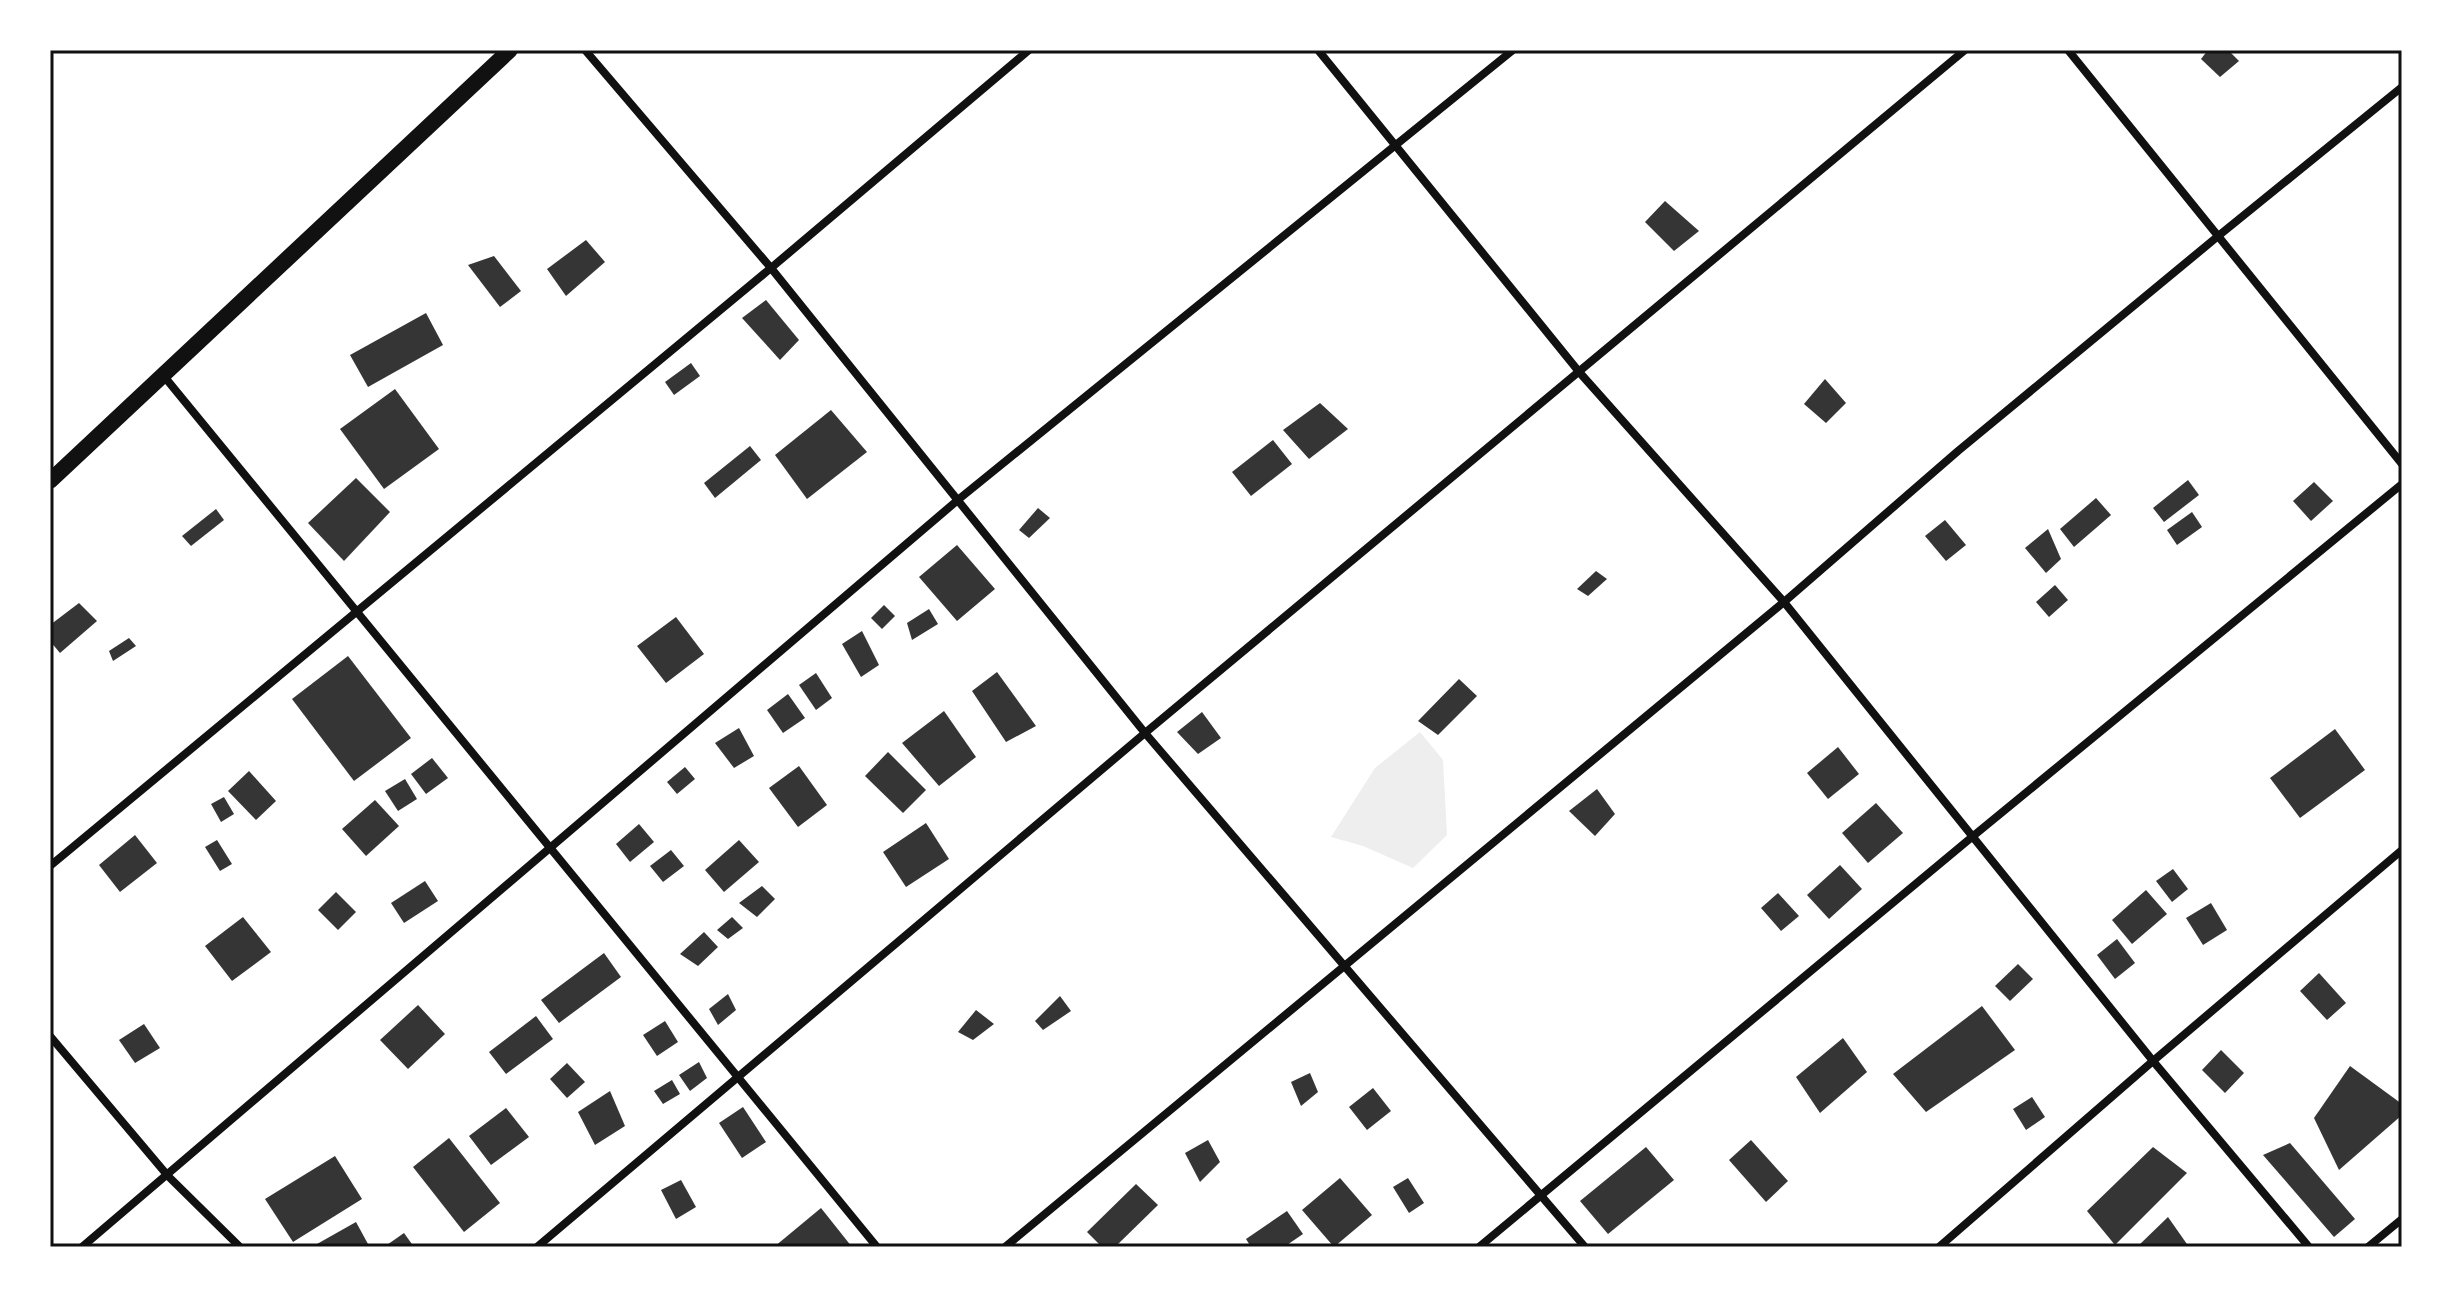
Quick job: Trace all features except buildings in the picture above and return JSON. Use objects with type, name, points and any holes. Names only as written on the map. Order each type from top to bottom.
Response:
[{"type":"main road","points":[[50,481],[510,50]]},
{"type":"street","points":[[585,50],[771,268],[1145,733],[1585,1247]]},
{"type":"street","points":[[50,866],[1029,50]]},
{"type":"street","points":[[1318,50],[1580,373],[1784,602],[2153,1061],[2309,1247]]},
{"type":"street","points":[[82,1247],[959,499],[1513,50]]},
{"type":"street","points":[[537,1247],[1145,733],[1965,50]]},
{"type":"street","points":[[2068,50],[2402,464]]},
{"type":"street","points":[[1005,1247],[1784,602],[1958,451],[2402,87]]},
{"type":"street","points":[[163,375],[877,1247]]},
{"type":"street","points":[[1479,1247],[2402,484]]},
{"type":"street","points":[[1939,1247],[2402,850]]},
{"type":"street","points":[[50,1036],[168,1176],[240,1247]]},
{"type":"street","points":[[2368,1247],[2402,1219]]},
{"type":"shaded area","points":[[1420,732],[1443,760],[1447,835],[1413,868],[1363,846],[1331,837],[1375,768]]}]
